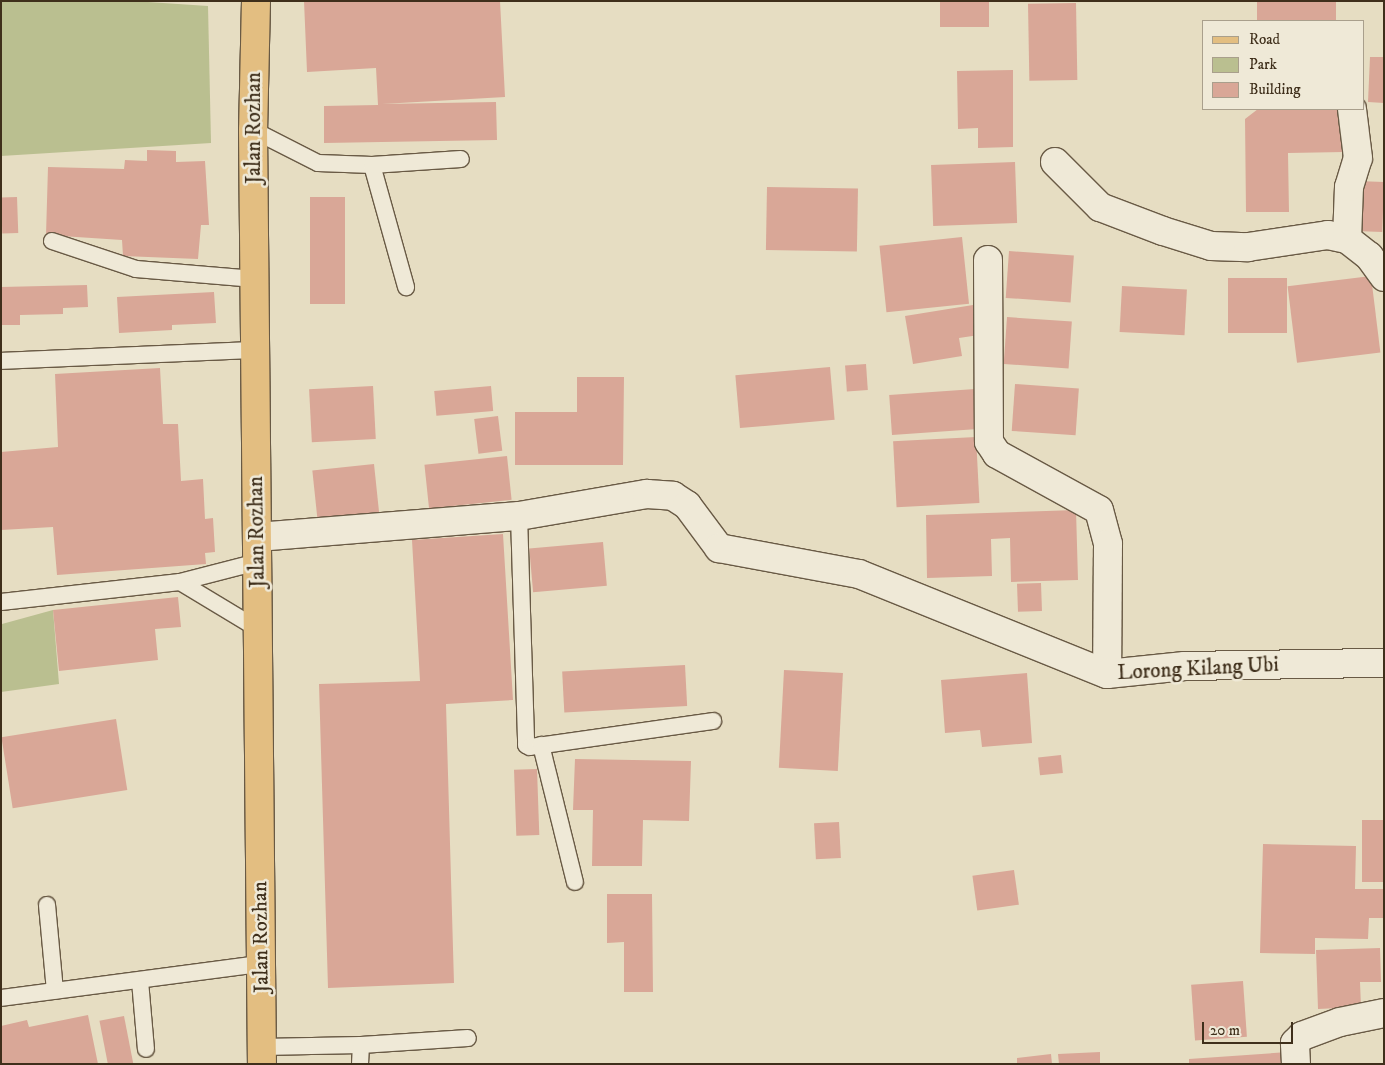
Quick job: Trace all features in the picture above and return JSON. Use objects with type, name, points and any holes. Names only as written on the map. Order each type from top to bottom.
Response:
[{"type":"main road","name":"Jalan Rozhan","points":[[256,1],[254,130],[262,1055]]},
{"type":"street","points":[[1347,239],[1349,187],[1358,158],[1352,110]]},
{"type":"street","points":[[1055,162],[1100,207],[1211,246],[1248,248],[1328,235],[1347,239],[1370,256],[1384,277]]},
{"type":"street","points":[[988,260],[989,442],[997,454],[1099,510],[1108,544],[1107,674]]},
{"type":"street","name":"Lorong Kilang Ubi","points":[[258,549],[519,516],[648,494],[673,496],[687,505],[719,548],[859,574],[1107,674],[1185,666],[1384,663]]},
{"type":"street","points":[[1296,1064],[1295,1043],[1302,1036],[1340,1022],[1384,1013]]},
{"type":"lane","points":[[254,130],[318,163],[372,165],[461,159]]},
{"type":"lane","points":[[372,165],[406,287]]},
{"type":"lane","points":[[52,241],[136,269],[255,279]]},
{"type":"lane","points":[[1,361],[256,350]]},
{"type":"lane","points":[[519,516],[524,741],[530,747],[713,721]]},
{"type":"lane","points":[[1,602],[180,582],[258,549]]},
{"type":"lane","points":[[180,582],[258,629]]},
{"type":"lane","points":[[541,745],[575,882]]},
{"type":"lane","points":[[47,905],[56,992]]},
{"type":"lane","points":[[1,998],[261,964]]},
{"type":"lane","points":[[140,981],[146,1049]]},
{"type":"lane","points":[[262,1055],[361,1045],[468,1038]]},
{"type":"lane","points":[[360,1064],[361,1045]]},
{"type":"green space","points":[[1,1],[133,1],[208,6],[211,143],[1,156]]},
{"type":"green space","points":[[53,610],[59,684],[1,692],[2,624]]},
{"type":"building","points":[[304,1],[500,1],[505,97],[382,104],[496,102],[497,140],[324,143],[324,106],[378,105],[376,68],[307,72]]},
{"type":"building","points":[[940,1],[989,1],[989,27],[940,27]]},
{"type":"building","points":[[1257,1],[1336,1],[1336,20],[1257,20]]},
{"type":"building","points":[[1076,3],[1077,80],[1029,81],[1028,4]]},
{"type":"building","points":[[1370,57],[1384,57],[1384,103],[1368,102]]},
{"type":"building","points":[[1013,70],[1013,147],[978,148],[978,128],[958,129],[957,71]]},
{"type":"building","points":[[1257,110],[1344,110],[1344,152],[1288,153],[1289,212],[1246,212],[1245,119]]},
{"type":"building","points":[[147,150],[176,151],[176,162],[205,161],[209,225],[201,225],[198,259],[123,256],[122,240],[46,235],[48,167],[124,169],[125,160],[147,161]]},
{"type":"building","points":[[1015,162],[1017,223],[933,226],[931,165]]},
{"type":"building","points":[[1357,181],[1384,182],[1382,232],[1355,231]]},
{"type":"building","points":[[767,187],[858,189],[857,252],[766,250]]},
{"type":"building","points":[[17,197],[18,233],[2,234],[1,198]]},
{"type":"building","points":[[310,197],[345,197],[345,304],[310,304]]},
{"type":"building","points":[[962,237],[969,304],[886,312],[879,246]]},
{"type":"building","points":[[1009,251],[1074,256],[1071,302],[1006,298]]},
{"type":"building","points":[[1371,276],[1380,352],[1297,363],[1288,286]]},
{"type":"building","points":[[1228,278],[1287,278],[1287,333],[1228,333]]},
{"type":"building","points":[[87,285],[88,307],[63,308],[63,314],[20,315],[20,325],[1,325],[1,287]]},
{"type":"building","points":[[1122,286],[1187,289],[1185,335],[1120,332]]},
{"type":"building","points":[[214,292],[216,323],[172,325],[172,330],[119,333],[117,297]]},
{"type":"building","points":[[973,305],[979,335],[959,338],[962,356],[913,364],[905,316]]},
{"type":"building","points":[[1007,317],[1072,322],[1069,368],[1004,364]]},
{"type":"building","points":[[866,364],[868,390],[847,391],[845,365]]},
{"type":"building","points":[[830,367],[835,420],[740,428],[735,375]]},
{"type":"building","points":[[160,368],[163,424],[178,424],[181,481],[203,479],[205,519],[213,518],[215,552],[205,553],[206,564],[57,575],[53,527],[1,530],[1,452],[58,447],[55,374]]},
{"type":"building","points":[[577,377],[624,377],[623,465],[515,465],[515,412],[577,412]]},
{"type":"building","points":[[1015,384],[1079,388],[1076,435],[1012,431]]},
{"type":"building","points":[[373,386],[376,439],[312,442],[309,389]]},
{"type":"building","points":[[491,386],[493,411],[436,416],[434,391]]},
{"type":"building","points":[[975,389],[978,429],[892,435],[889,395]]},
{"type":"building","points":[[498,416],[502,451],[478,454],[474,419]]},
{"type":"building","points":[[976,437],[979,503],[897,507],[893,441]]},
{"type":"building","points":[[507,456],[512,500],[429,508],[424,465]]},
{"type":"building","points":[[374,464],[379,513],[317,519],[312,470]]},
{"type":"building","points":[[1076,510],[1078,580],[1011,582],[1010,538],[991,539],[992,576],[927,578],[926,515]]},
{"type":"building","points":[[503,534],[513,700],[446,704],[454,983],[328,988],[319,684],[420,681],[412,540]]},
{"type":"building","points":[[603,542],[607,586],[533,592],[529,548]]},
{"type":"building","points":[[1041,583],[1042,611],[1018,612],[1017,584]]},
{"type":"building","points":[[178,597],[181,627],[155,629],[158,660],[59,671],[53,610]]},
{"type":"building","points":[[685,665],[687,706],[564,712],[562,671]]},
{"type":"building","points":[[784,670],[843,673],[838,771],[779,768]]},
{"type":"building","points":[[1027,673],[1032,743],[982,747],[980,730],[945,733],[941,680]]},
{"type":"building","points":[[116,719],[127,790],[13,808],[1,737]]},
{"type":"building","points":[[1061,755],[1063,773],[1040,775],[1038,757]]},
{"type":"building","points":[[575,759],[691,761],[689,821],[643,820],[642,866],[592,866],[593,810],[573,810]]},
{"type":"building","points":[[537,769],[539,835],[516,836],[514,770]]},
{"type":"building","points":[[1362,820],[1384,820],[1384,882],[1362,882]]},
{"type":"building","points":[[839,822],[841,858],[816,859],[814,823]]},
{"type":"building","points":[[1263,844],[1356,846],[1355,889],[1384,889],[1384,918],[1369,918],[1368,939],[1315,938],[1315,954],[1260,953]]},
{"type":"building","points":[[1014,870],[1019,905],[977,911],[972,876]]},
{"type":"building","points":[[607,894],[652,894],[653,992],[624,992],[624,942],[607,943]]},
{"type":"building","points":[[1380,948],[1381,982],[1360,982],[1361,1007],[1318,1009],[1316,950]]},
{"type":"building","points":[[1243,981],[1247,1037],[1195,1040],[1191,985]]},
{"type":"building","points":[[88,1015],[98,1064],[1,1064],[1,1026],[27,1020],[29,1027]]},
{"type":"building","points":[[124,1016],[133,1064],[108,1064],[99,1021]]},
{"type":"building","points":[[1100,1052],[1100,1064],[1059,1064],[1058,1054]]},
{"type":"building","points":[[1288,1052],[1288,1064],[1189,1064],[1189,1059]]},
{"type":"building","points":[[1051,1054],[1052,1064],[1017,1064],[1017,1058]]}]
